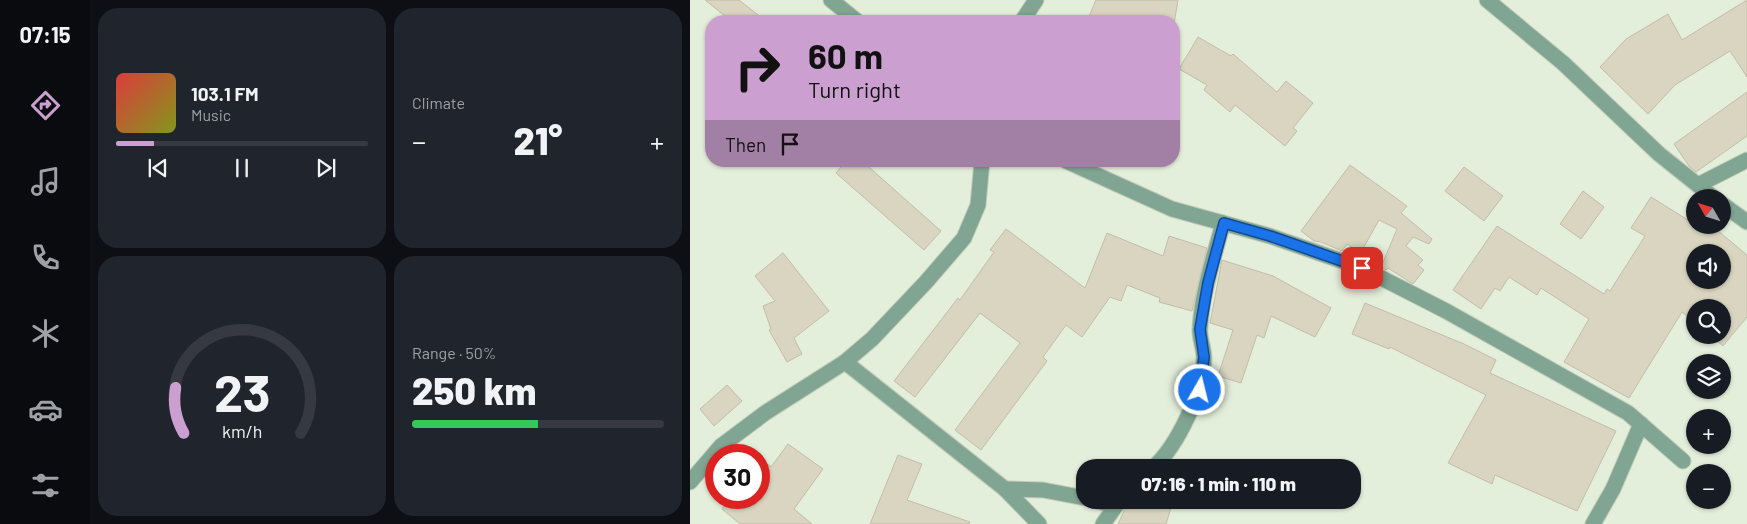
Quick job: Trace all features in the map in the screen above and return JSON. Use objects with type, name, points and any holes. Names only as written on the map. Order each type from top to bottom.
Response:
[{"type":"street","points":[[831,0],[850,15]]},
{"type":"street","points":[[1026,15],[1036,0]]},
{"type":"street","points":[[1487,0],[1563,63],[1659,154],[1703,189]]},
{"type":"street","points":[[1698,185],[1747,160]]},
{"type":"street","points":[[691,478],[721,446],[765,412],[845,362],[872,338],[964,238],[978,205],[981,167]]},
{"type":"street","points":[[1079,167],[1172,209],[1270,236],[1362,268],[1446,311],[1628,413],[1683,461]]},
{"type":"street","points":[[1731,210],[1747,222]]},
{"type":"street","points":[[1162,459],[1177,436],[1200,390],[1204,357],[1200,329],[1208,283],[1224,223]]},
{"type":"street","points":[[845,362],[1005,489],[1039,524]]},
{"type":"street","points":[[1593,524],[1613,489],[1641,424]]},
{"type":"street","points":[[1005,489],[1043,490],[1076,496]]},
{"type":"street","points":[[1103,524],[1114,509]]},
{"type":"building","points":[[705,0],[739,0],[758,15],[724,15]]},
{"type":"building","points":[[1096,0],[1178,0],[1176,15],[1090,15]]},
{"type":"building","points":[[1747,0],[1747,77],[1730,51],[1675,85],[1648,114],[1600,67],[1626,39],[1668,14],[1682,40]]},
{"type":"building","points":[[1198,37],[1231,56],[1233,54],[1277,92],[1286,81],[1313,103],[1293,128],[1297,131],[1285,146],[1235,105],[1230,112],[1204,90],[1207,85],[1180,70]]},
{"type":"building","points":[[1747,92],[1747,136],[1696,172],[1689,166],[1674,144]]},
{"type":"building","points":[[1350,165],[1407,206],[1401,213],[1432,239],[1429,244],[1413,237],[1406,246],[1423,260],[1418,265],[1424,270],[1413,284],[1388,268],[1386,270],[1381,267],[1397,229],[1379,220],[1360,254],[1347,244],[1342,251],[1314,241],[1301,231]]},
{"type":"building","points":[[841,167],[869,167],[941,231],[924,250],[836,173]]},
{"type":"building","points":[[1464,167],[1503,196],[1484,221],[1445,191]]},
{"type":"building","points":[[1583,191],[1604,207],[1581,239],[1560,224]]},
{"type":"building","points":[[1651,197],[1686,219],[1686,234],[1722,234],[1747,255],[1747,317],[1731,336],[1731,299],[1686,299],[1686,315],[1682,312],[1629,398],[1564,362],[1589,319],[1541,288],[1537,295],[1509,277],[1500,291],[1495,288],[1481,309],[1453,290],[1497,226],[1604,294],[1607,289],[1610,291],[1645,236],[1631,228]]},
{"type":"building","points":[[1006,229],[1085,288],[1107,233],[1163,256],[1169,236],[1207,248],[1192,311],[1159,302],[1160,298],[1127,285],[1121,301],[1110,297],[1082,337],[1066,325],[1043,357],[1047,361],[981,450],[955,430],[1020,343],[980,313],[915,397],[894,381],[958,298],[960,300],[994,252],[990,250]]},
{"type":"building","points":[[783,253],[829,311],[794,338],[802,354],[787,362],[769,330],[771,329],[763,306],[775,301],[755,276]]},
{"type":"building","points":[[1222,260],[1273,276],[1331,308],[1315,337],[1271,316],[1264,338],[1257,335],[1241,383],[1218,376],[1233,330],[1210,323]]},
{"type":"building","points":[[1365,303],[1464,344],[1496,360],[1490,373],[1616,431],[1577,511],[1495,475],[1492,484],[1448,463],[1486,395],[1390,347],[1389,349],[1352,334]]},
{"type":"building","points":[[727,385],[742,401],[714,426],[700,409]]},
{"type":"building","points":[[788,444],[823,469],[794,509],[812,524],[740,524],[722,509],[770,509],[771,467]]},
{"type":"building","points":[[898,455],[922,464],[907,500],[970,522],[969,524],[870,524]]},
{"type":"building","points":[[1125,509],[1171,509],[1166,524],[1118,524]]},
{"type":"route","points":[[1200,390],[1204,357],[1200,329],[1208,283],[1224,223],[1270,236],[1362,268]]}]
